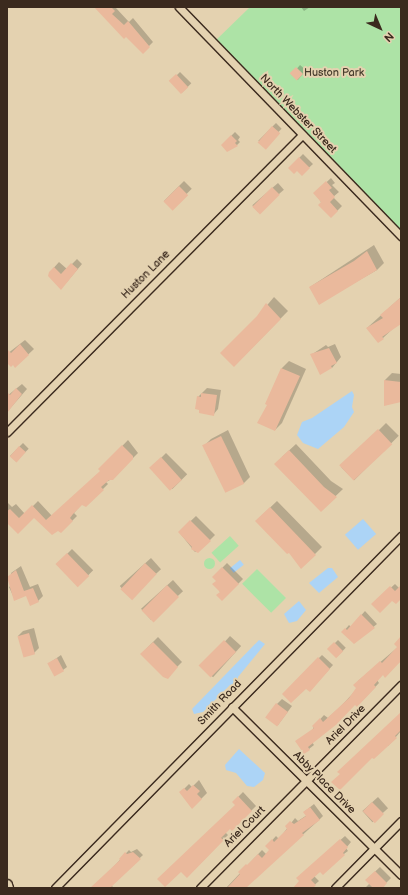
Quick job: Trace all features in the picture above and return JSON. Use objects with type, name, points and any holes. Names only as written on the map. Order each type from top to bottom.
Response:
[{"type":"street","name":"North Webster Street","points":[[178,7],[401,236]]},
{"type":"street","name":"Huston Lane","points":[[7,432],[302,135]]},
{"type":"street","name":"Smith Road","points":[[56,888],[401,536]]},
{"type":"street","name":"Ariel Drive","points":[[306,781],[401,685]]},
{"type":"street","name":"Abby Place Drive","points":[[232,707],[401,875]]},
{"type":"street","name":"Ariel Court","points":[[200,888],[306,781]]},
{"type":"street","points":[[335,888],[401,821]]},
{"type":"green space","name":"Huston Park","points":[[250,7],[401,7],[401,237],[213,43]]},
{"type":"green space","points":[[230,536],[239,546],[220,562],[211,553]]},
{"type":"green space","points":[[209,557],[213,559],[215,563],[213,567],[209,569],[205,567],[203,563],[205,559]]},
{"type":"green space","points":[[257,569],[286,598],[271,613],[242,584]]},
{"type":"water","points":[[352,391],[354,395],[352,407],[354,412],[344,427],[318,449],[303,443],[297,435],[302,422],[312,418]]},
{"type":"water","points":[[363,519],[376,534],[358,550],[345,535]]},
{"type":"water","points":[[240,560],[244,565],[234,573],[230,568]]},
{"type":"water","points":[[328,568],[332,568],[338,577],[319,593],[309,583]]},
{"type":"water","points":[[299,601],[306,610],[297,621],[289,623],[284,614]]},
{"type":"water","points":[[259,640],[265,644],[238,677],[238,684],[230,685],[203,712],[194,714],[192,709]]},
{"type":"water","points":[[239,749],[265,773],[263,780],[254,787],[247,786],[236,773],[226,770],[225,765]]},
{"type":"building","points":[[94,7],[111,7],[115,11],[112,14],[124,25],[128,21],[150,47],[143,54],[126,37],[124,39]]},
{"type":"building","points":[[296,67],[303,74],[297,80],[290,73]]},
{"type":"building","points":[[176,74],[188,87],[181,94],[169,81]]},
{"type":"building","points":[[272,126],[280,133],[266,150],[258,143]]},
{"type":"building","points":[[231,135],[237,141],[235,143],[238,146],[227,152],[221,145]]},
{"type":"building","points":[[299,157],[310,168],[302,176],[297,171],[294,174],[288,168]]},
{"type":"building","points":[[326,181],[332,188],[329,190],[335,197],[330,202],[338,211],[331,218],[318,205],[321,202],[313,193]]},
{"type":"building","points":[[179,186],[188,195],[173,211],[163,202]]},
{"type":"building","points":[[272,187],[280,195],[260,215],[252,207]]},
{"type":"building","points":[[367,251],[377,270],[319,305],[309,287],[354,261]]},
{"type":"building","points":[[71,263],[78,269],[61,290],[48,276],[49,272],[54,267],[61,274]]},
{"type":"building","points":[[401,297],[401,324],[382,337],[384,339],[378,343],[366,328],[383,318],[380,315]]},
{"type":"building","points":[[266,303],[281,319],[234,367],[220,353],[257,316]]},
{"type":"building","points":[[20,344],[29,355],[15,368],[13,365],[11,367],[7,363],[7,349],[11,353]]},
{"type":"building","points":[[329,348],[337,363],[331,366],[332,368],[320,375],[310,354]]},
{"type":"building","points":[[281,368],[300,376],[275,431],[257,423],[267,405],[265,404]]},
{"type":"building","points":[[384,380],[401,382],[401,402],[384,406]]},
{"type":"building","points":[[16,388],[22,394],[7,413],[7,392],[10,395]]},
{"type":"building","points":[[201,393],[217,395],[214,416],[199,413],[199,410],[195,409],[197,396],[201,397]]},
{"type":"building","points":[[378,429],[392,444],[354,481],[339,465]]},
{"type":"building","points":[[221,436],[244,484],[225,493],[202,445]]},
{"type":"building","points":[[122,445],[133,456],[133,459],[113,480],[109,480],[101,487],[104,490],[86,507],[82,505],[73,514],[70,518],[73,521],[61,533],[58,531],[52,535],[34,518],[18,534],[7,523],[7,511],[10,509],[19,518],[32,505],[46,520],[100,471],[98,469]]},
{"type":"building","points":[[19,446],[26,452],[17,462],[10,457]]},
{"type":"building","points":[[289,450],[324,487],[337,497],[321,512],[274,464]]},
{"type":"building","points":[[161,457],[182,480],[170,491],[149,468]]},
{"type":"building","points":[[270,507],[316,555],[301,569],[289,553],[287,554],[255,521]]},
{"type":"building","points":[[190,520],[211,541],[198,553],[191,549],[192,547],[178,532]]},
{"type":"building","points":[[67,553],[89,576],[78,587],[55,564]]},
{"type":"building","points":[[145,563],[157,574],[132,600],[120,589]]},
{"type":"building","points":[[222,567],[239,584],[222,601],[216,595],[220,592],[212,584],[216,581],[212,577]]},
{"type":"building","points":[[16,570],[24,591],[33,588],[39,602],[30,606],[26,596],[14,601],[7,577]]},
{"type":"building","points":[[167,585],[179,597],[154,622],[142,610]]},
{"type":"building","points":[[401,585],[401,599],[396,604],[392,601],[380,613],[371,604],[390,586],[395,591]]},
{"type":"building","points":[[361,614],[375,628],[354,644],[341,632],[345,628],[347,630]]},
{"type":"building","points":[[29,633],[35,654],[24,657],[17,636]]},
{"type":"building","points":[[401,636],[401,661],[385,678],[383,675],[374,685],[376,687],[357,707],[355,705],[337,724],[308,747],[310,750],[304,754],[295,741],[314,728],[312,726],[320,718],[323,722],[349,698],[356,688],[353,685],[380,661],[382,663],[397,647],[394,644]]},
{"type":"building","points":[[224,640],[236,652],[211,677],[199,665]]},
{"type":"building","points":[[153,642],[178,667],[168,679],[163,677],[140,654]]},
{"type":"building","points":[[334,642],[343,651],[336,658],[327,649]]},
{"type":"building","points":[[318,657],[330,669],[310,692],[306,689],[291,703],[282,694]]},
{"type":"building","points":[[57,658],[64,671],[54,676],[47,663]]},
{"type":"building","points":[[276,703],[288,712],[277,726],[265,717]]},
{"type":"building","points":[[401,712],[401,730],[395,736],[397,738],[374,759],[372,758],[340,790],[331,782],[340,774],[337,772]]},
{"type":"building","points":[[193,785],[200,791],[197,794],[202,799],[192,809],[179,792],[184,788],[187,791]]},
{"type":"building","points":[[238,796],[252,811],[232,831],[230,829],[221,838],[224,840],[187,878],[181,872],[165,887],[157,879],[235,805],[232,802]]},
{"type":"building","points":[[372,802],[384,814],[375,823],[363,811]]},
{"type":"building","points":[[310,807],[320,820],[302,833],[304,835],[246,888],[227,888],[240,874],[238,872],[246,864],[247,865],[258,854],[262,858],[269,850],[265,846],[272,839],[274,842],[287,829],[285,826],[290,821],[294,824],[306,816],[303,812]]},
{"type":"building","points":[[340,839],[348,847],[343,853],[345,855],[323,875],[320,872],[311,880],[316,885],[313,888],[293,888],[299,881],[296,878]]},
{"type":"building","points":[[125,852],[127,854],[133,852],[141,859],[110,888],[90,888],[120,860],[119,859]]},
{"type":"building","points":[[375,871],[387,883],[383,888],[373,888],[365,880]]}]
